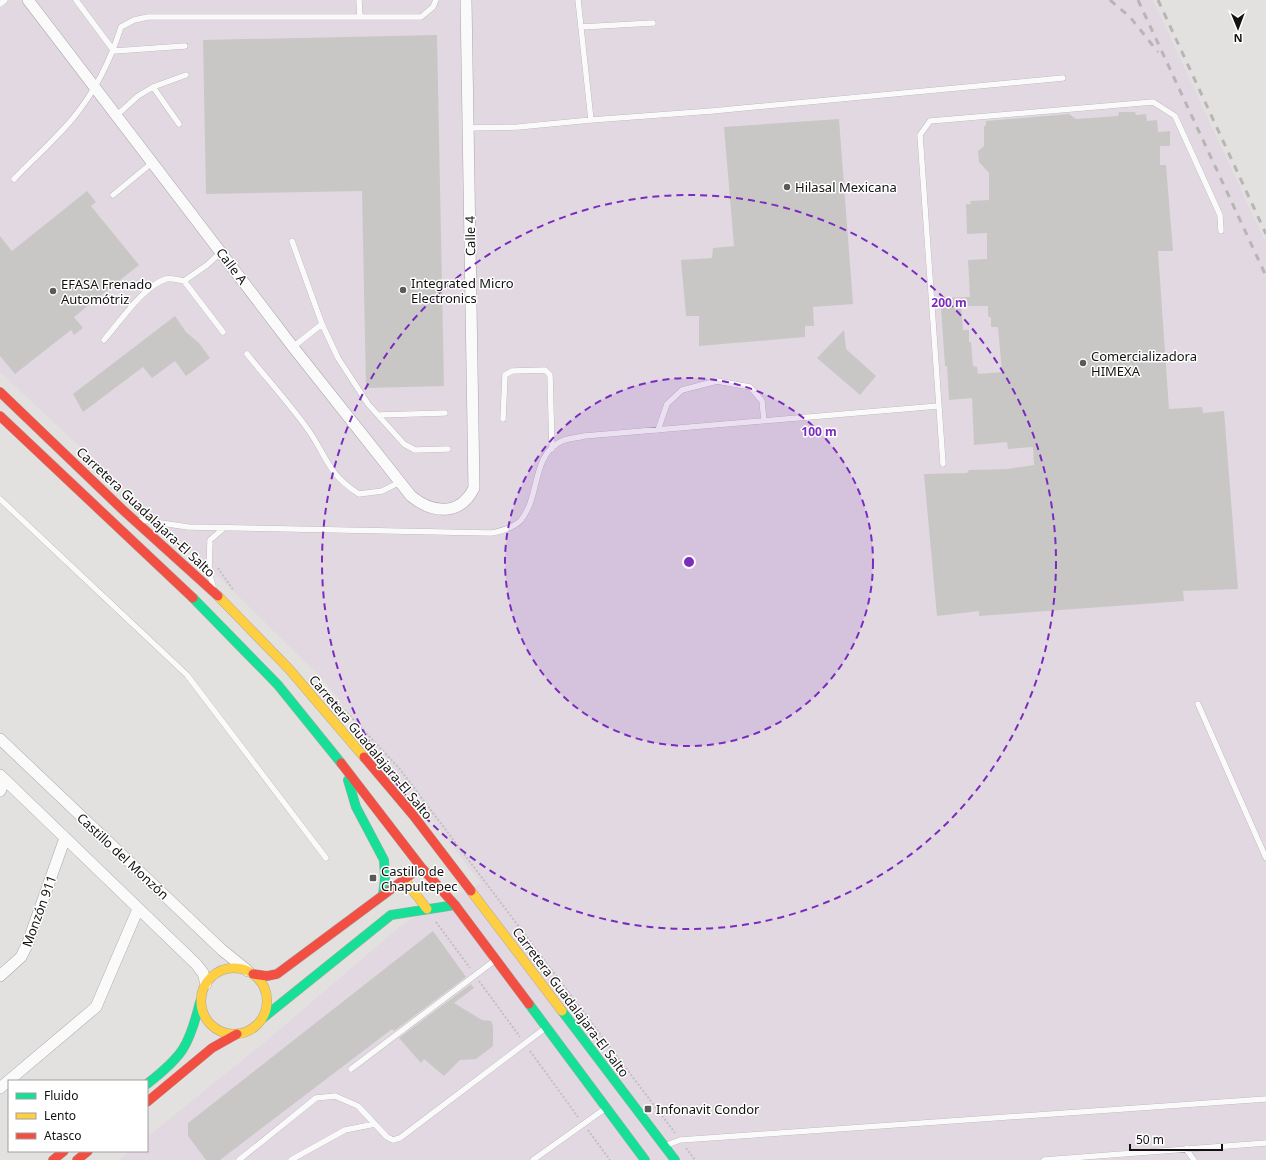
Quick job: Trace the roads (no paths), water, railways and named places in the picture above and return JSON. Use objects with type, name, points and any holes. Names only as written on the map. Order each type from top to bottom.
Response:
[{"type":"main road","name":"Carretera Guadalajara-El Salto","points":[[0,392],[133,519],[216,594],[289,669],[413,815],[675,1160]]},
{"type":"main road","points":[[0,416],[239,644],[292,702],[421,866],[455,905],[645,1160]]},
{"type":"main road","points":[[345,771],[356,807],[384,860],[385,878],[382,895]]},
{"type":"main road","points":[[148,1083],[175,1061],[192,1029],[202,990],[216,973],[226,969],[237,968],[251,973],[267,976],[277,974],[421,866]]},
{"type":"main road","points":[[404,879],[427,909]]},
{"type":"main road","points":[[200,1002],[202,1013],[212,1026],[226,1034],[247,1032],[391,915],[455,905]]},
{"type":"main road","points":[[251,973],[264,986],[267,997],[267,1008],[263,1018]]},
{"type":"main road","points":[[148,1101],[212,1048],[237,1034]]},
{"type":"main road","points":[[53,1160],[63,1152]]},
{"type":"main road","points":[[77,1160],[87,1152]]},
{"type":"street","name":"Calle A","points":[[28,0],[95,85],[293,346],[411,496],[420,503],[436,508],[452,509]]},
{"type":"street","name":"Calle 4","points":[[452,509],[461,505],[470,497],[474,488],[466,0]]},
{"type":"street","name":"Castillo del Monzón","points":[[0,739],[222,950],[251,973]]},
{"type":"street","name":"Castillo del Monzón","points":[[2,777],[196,964],[203,973],[206,984]]},
{"type":"street","points":[[0,791],[2,777]]},
{"type":"street","name":"Monzón 911","points":[[0,976],[21,957],[27,945],[65,838]]},
{"type":"street","points":[[9,1080],[96,1007],[138,909]]},
{"type":"street","points":[[0,1088],[8,1081]]},
{"type":"lane","points":[[0,4],[6,0]]},
{"type":"lane","points":[[76,0],[114,50]]},
{"type":"lane","points":[[359,0],[360,17]]},
{"type":"lane","points":[[14,179],[74,116],[95,85],[114,50],[121,27],[134,20],[148,17],[421,18],[433,7],[436,0]]},
{"type":"lane","points":[[578,0],[591,120]]},
{"type":"lane","points":[[581,27],[653,23]]},
{"type":"lane","points":[[114,50],[185,46]]},
{"type":"lane","points":[[117,114],[138,96],[154,87],[186,75]]},
{"type":"lane","points":[[468,128],[518,127],[744,108],[1063,78]]},
{"type":"lane","points":[[154,87],[179,124]]},
{"type":"lane","points":[[943,464],[920,136],[930,121],[1153,102],[1176,116],[1220,215],[1221,231]]},
{"type":"lane","points":[[113,195],[153,162]]},
{"type":"lane","points":[[292,241],[322,324],[338,358],[368,404],[404,444],[415,450],[448,449]]},
{"type":"lane","points":[[184,281],[207,265],[221,252]]},
{"type":"lane","points":[[104,340],[148,289],[165,279],[173,278],[184,281],[223,332]]},
{"type":"lane","points":[[293,346],[322,324]]},
{"type":"lane","points":[[247,354],[309,431],[331,471],[344,485],[359,494],[382,491],[400,482]]},
{"type":"lane","points":[[503,418],[505,375],[512,371],[545,370],[550,375],[552,449]]},
{"type":"lane","points":[[658,430],[667,404],[682,390],[717,381],[750,387],[762,401],[764,421]]},
{"type":"lane","points":[[133,519],[188,527],[491,533],[509,528],[521,520],[530,504],[536,486],[539,465],[547,452],[562,441],[584,436],[938,406]]},
{"type":"lane","points":[[379,415],[445,413]]},
{"type":"lane","points":[[0,500],[188,675],[326,858]]},
{"type":"lane","points":[[216,594],[209,572],[210,540],[224,528]]},
{"type":"lane","points":[[1198,704],[1266,858]]},
{"type":"lane","points":[[350,1069],[496,960]]},
{"type":"lane","points":[[239,1160],[316,1098],[335,1096],[358,1106],[387,1137],[393,1140],[400,1138],[546,1027]]},
{"type":"lane","points":[[664,1146],[680,1140],[1266,1099]]},
{"type":"lane","points":[[533,1160],[606,1108]]},
{"type":"lane","points":[[291,1160],[345,1130],[375,1124]]},
{"type":"lane","points":[[1044,1160],[1266,1143]]},
{"type":"lane","points":[[1186,1149],[1194,1160]]},
{"type":"railway","points":[[1110,0],[1130,17],[1158,52]]},
{"type":"railway","points":[[1138,0],[1266,276]]},
{"type":"railway","points":[[1158,0],[1266,234]]},
{"type":"place","name":"Hilasal Mexicana","points":[[787,187]]},
{"type":"place","name":"Integrated Micro Electronics","points":[[403,290]]},
{"type":"place","name":"EFASA Frenado Automótriz","points":[[53,291]]},
{"type":"place","name":"Comercializadora HIMEXA","points":[[1083,363]]},
{"type":"place","name":"Castillo de Chapultepec","points":[[373,878]]},
{"type":"place","name":"Infonavit Condor","points":[[648,1109]]}]
